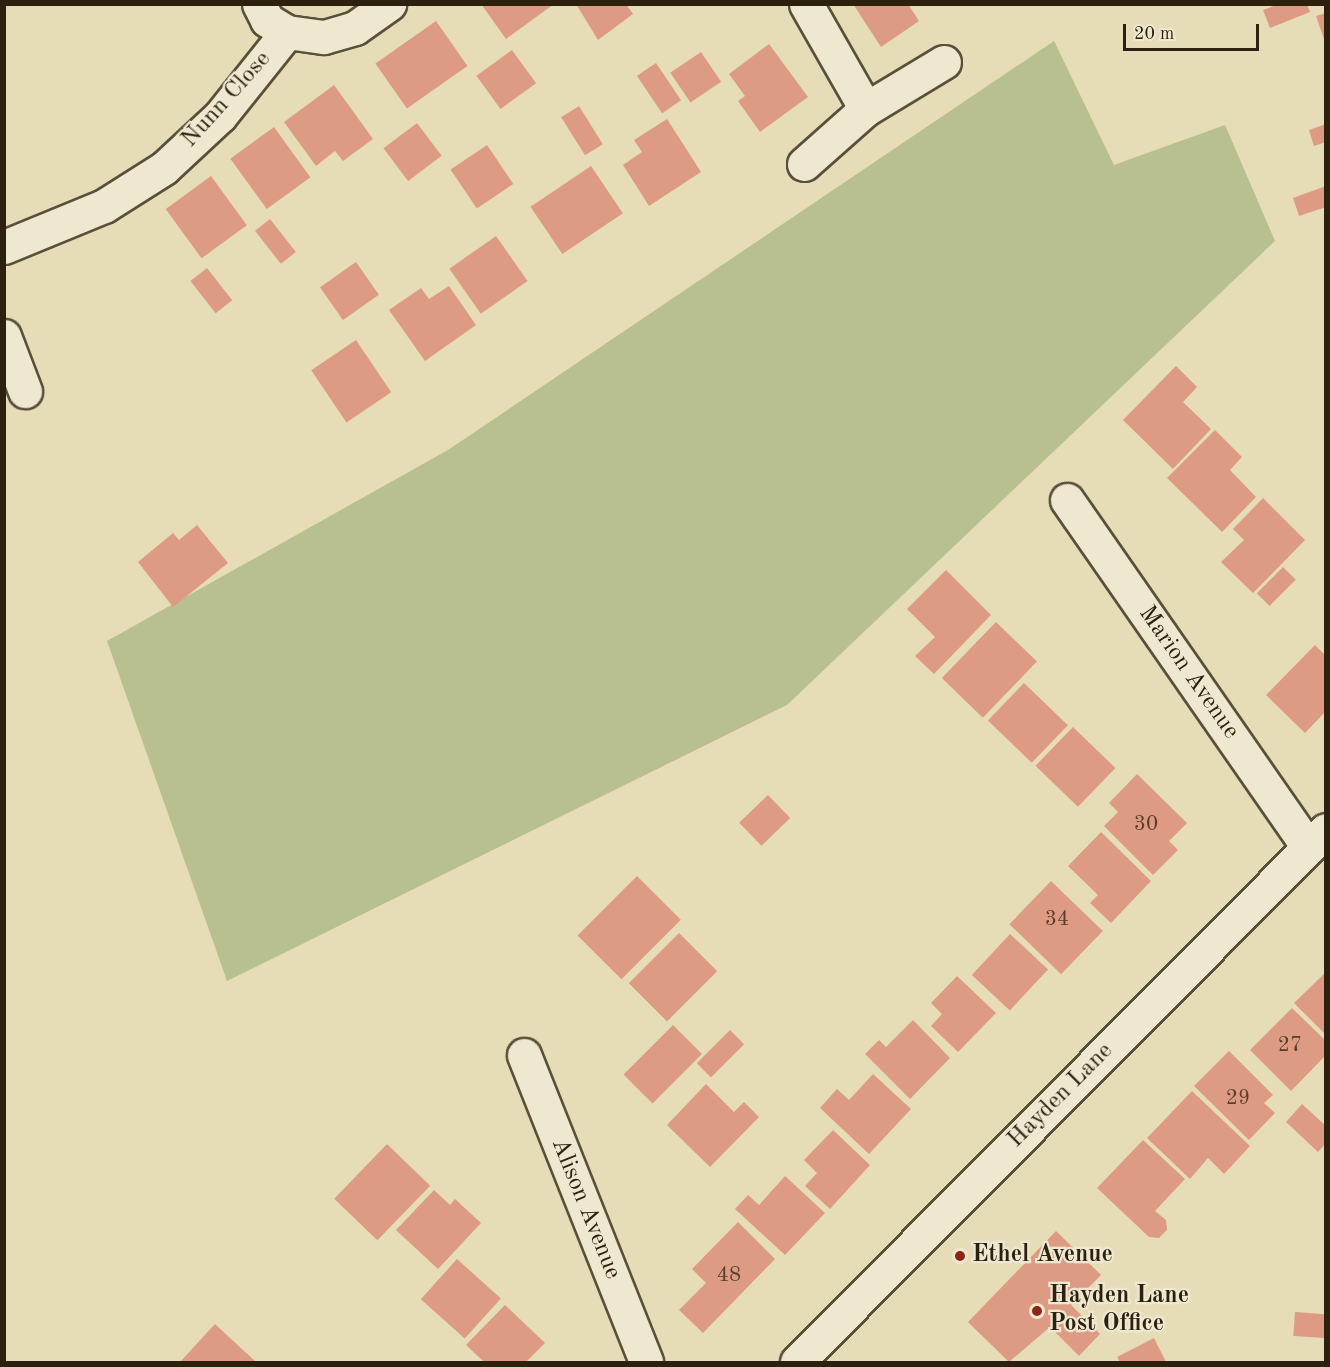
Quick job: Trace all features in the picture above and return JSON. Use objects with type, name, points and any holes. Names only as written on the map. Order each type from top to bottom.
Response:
[{"type":"street","points":[[259,4],[267,20],[287,32],[324,37],[356,28],[389,4]]},
{"type":"street","points":[[806,4],[866,109]]},
{"type":"street","name":"Nunn Close","points":[[4,247],[104,206],[164,168],[220,116],[287,32]]},
{"type":"street","points":[[804,164],[866,109],[944,62]]},
{"type":"street","points":[[4,336],[25,391]]},
{"type":"street","name":"Marion Avenue","points":[[1067,500],[1317,838]]},
{"type":"street","name":"Hayden Lane","points":[[797,1362],[1317,838]]},
{"type":"street","name":"Alison Avenue","points":[[524,1055],[646,1362]]},
{"type":"green space","points":[[1054,41],[1114,165],[1225,125],[1275,241],[787,705],[227,981],[107,641],[448,450]]},
{"type":"building","points":[[481,4],[554,4],[506,39]]},
{"type":"building","points":[[576,4],[626,4],[633,14],[598,40]]},
{"type":"building","points":[[853,4],[908,4],[919,21],[881,47]]},
{"type":"building","points":[[1279,4],[1307,4],[1310,12],[1270,28],[1263,10]]},
{"type":"building","points":[[1326,13],[1326,42],[1325,42],[1316,16]]},
{"type":"building","points":[[436,21],[468,66],[407,108],[375,63]]},
{"type":"building","points":[[769,44],[808,97],[760,132],[738,101],[745,96],[729,74]]},
{"type":"building","points":[[512,50],[536,83],[501,109],[476,76]]},
{"type":"building","points":[[701,52],[721,82],[690,103],[670,73]]},
{"type":"building","points":[[656,63],[681,100],[662,113],[637,76]]},
{"type":"building","points":[[334,85],[373,139],[343,161],[335,151],[316,166],[284,122]]},
{"type":"building","points":[[579,106],[603,144],[585,155],[561,117]]},
{"type":"building","points":[[667,119],[701,172],[649,206],[623,165],[642,152],[634,140]]},
{"type":"building","points":[[417,123],[442,156],[408,181],[383,148]]},
{"type":"building","points":[[1326,124],[1326,142],[1314,146],[1309,130]]},
{"type":"building","points":[[274,127],[310,177],[267,209],[230,159]]},
{"type":"building","points":[[487,145],[513,184],[477,209],[451,170]]},
{"type":"building","points":[[591,166],[623,213],[562,254],[530,207]]},
{"type":"building","points":[[211,176],[247,225],[202,258],[166,209]]},
{"type":"building","points":[[1326,186],[1326,207],[1299,216],[1293,198]]},
{"type":"building","points":[[270,219],[296,252],[281,264],[255,231]]},
{"type":"building","points":[[496,236],[528,281],[481,314],[449,269]]},
{"type":"building","points":[[356,262],[379,295],[343,320],[320,287]]},
{"type":"building","points":[[207,268],[232,300],[216,313],[190,281]]},
{"type":"building","points":[[449,286],[476,325],[425,361],[389,310],[421,288],[429,299]]},
{"type":"building","points":[[356,340],[391,392],[346,422],[311,370]]},
{"type":"building","points":[[1176,366],[1197,387],[1183,402],[1211,429],[1173,469],[1123,420]]},
{"type":"building","points":[[1215,430],[1242,457],[1230,470],[1256,497],[1222,532],[1167,478]]},
{"type":"building","points":[[1263,498],[1305,540],[1253,593],[1221,562],[1244,540],[1233,529]]},
{"type":"building","points":[[197,525],[228,563],[173,607],[138,562],[173,533],[179,540]]},
{"type":"building","points":[[1283,567],[1296,580],[1270,606],[1257,593]]},
{"type":"building","points":[[946,570],[991,615],[934,674],[915,656],[935,637],[907,609]]},
{"type":"building","points":[[996,622],[1037,662],[983,718],[942,678]]},
{"type":"building","points":[[1315,645],[1326,656],[1326,711],[1305,733],[1266,695]]},
{"type":"building","points":[[1024,683],[1068,725],[1032,763],[988,720]]},
{"type":"building","points":[[1073,727],[1115,768],[1078,807],[1035,766]]},
{"type":"building","points":[[1137,774],[1187,823],[1169,841],[1178,850],[1153,875],[1104,826],[1118,812],[1109,803]]},
{"type":"building","points":[[768,795],[790,818],[761,846],[739,823]]},
{"type":"building","points":[[1101,832],[1151,881],[1111,923],[1090,903],[1098,895],[1068,866]]},
{"type":"building","points":[[637,876],[681,920],[621,979],[578,935]]},
{"type":"building","points":[[1051,881],[1103,931],[1061,974],[1009,924]]},
{"type":"building","points":[[679,933],[717,971],[667,1021],[629,983]]},
{"type":"building","points":[[1010,934],[1048,969],[1010,1010],[972,975]]},
{"type":"building","points":[[1326,972],[1326,1035],[1294,1003]]},
{"type":"building","points":[[957,976],[996,1013],[958,1052],[931,1026],[942,1014],[931,1003]]},
{"type":"building","points":[[1292,1008],[1326,1041],[1326,1055],[1291,1091],[1250,1050]]},
{"type":"building","points":[[913,1020],[950,1058],[910,1099],[865,1054],[879,1040],[886,1047]]},
{"type":"building","points":[[673,1025],[702,1054],[652,1103],[624,1074]]},
{"type":"building","points":[[730,1030],[744,1044],[711,1077],[697,1063]]},
{"type":"building","points":[[1229,1051],[1273,1095],[1264,1103],[1275,1113],[1249,1140],[1194,1086]]},
{"type":"building","points":[[873,1074],[911,1109],[869,1154],[820,1108],[837,1089],[849,1100]]},
{"type":"building","points":[[706,1084],[734,1112],[744,1102],[759,1117],[710,1167],[667,1125]]},
{"type":"building","points":[[1192,1091],[1250,1146],[1224,1174],[1208,1158],[1190,1179],[1147,1138]]},
{"type":"building","points":[[1302,1104],[1326,1126],[1326,1143],[1318,1152],[1286,1122]]},
{"type":"building","points":[[833,1130],[870,1165],[830,1209],[805,1186],[817,1173],[804,1160]]},
{"type":"building","points":[[1143,1140],[1185,1179],[1155,1211],[1166,1220],[1167,1230],[1159,1238],[1149,1237],[1097,1188]]},
{"type":"building","points":[[387,1144],[430,1186],[377,1240],[334,1199]]},
{"type":"building","points":[[785,1176],[825,1213],[785,1255],[735,1209],[748,1195],[759,1205]]},
{"type":"building","points":[[434,1190],[450,1205],[455,1199],[481,1223],[438,1269],[396,1230]]},
{"type":"building","points":[[738,1222],[775,1259],[703,1333],[679,1310],[706,1283],[692,1269]]},
{"type":"building","points":[[1056,1231],[1101,1275],[1071,1305],[1100,1334],[1079,1356],[1050,1327],[1009,1362],[968,1322]]},
{"type":"building","points":[[457,1259],[501,1298],[465,1339],[421,1299]]},
{"type":"building","points":[[505,1305],[545,1343],[526,1362],[484,1362],[466,1345]]},
{"type":"building","points":[[1295,1312],[1326,1314],[1324,1338],[1293,1336]]},
{"type":"building","points":[[215,1324],[256,1362],[180,1362]]},
{"type":"building","points":[[1154,1338],[1166,1362],[1120,1362],[1117,1357]]},
{"type":"place","name":"Ethel Avenue","points":[[960,1256]]},
{"type":"place","name":"Hayden Lane Post Office","points":[[1037,1311]]}]
